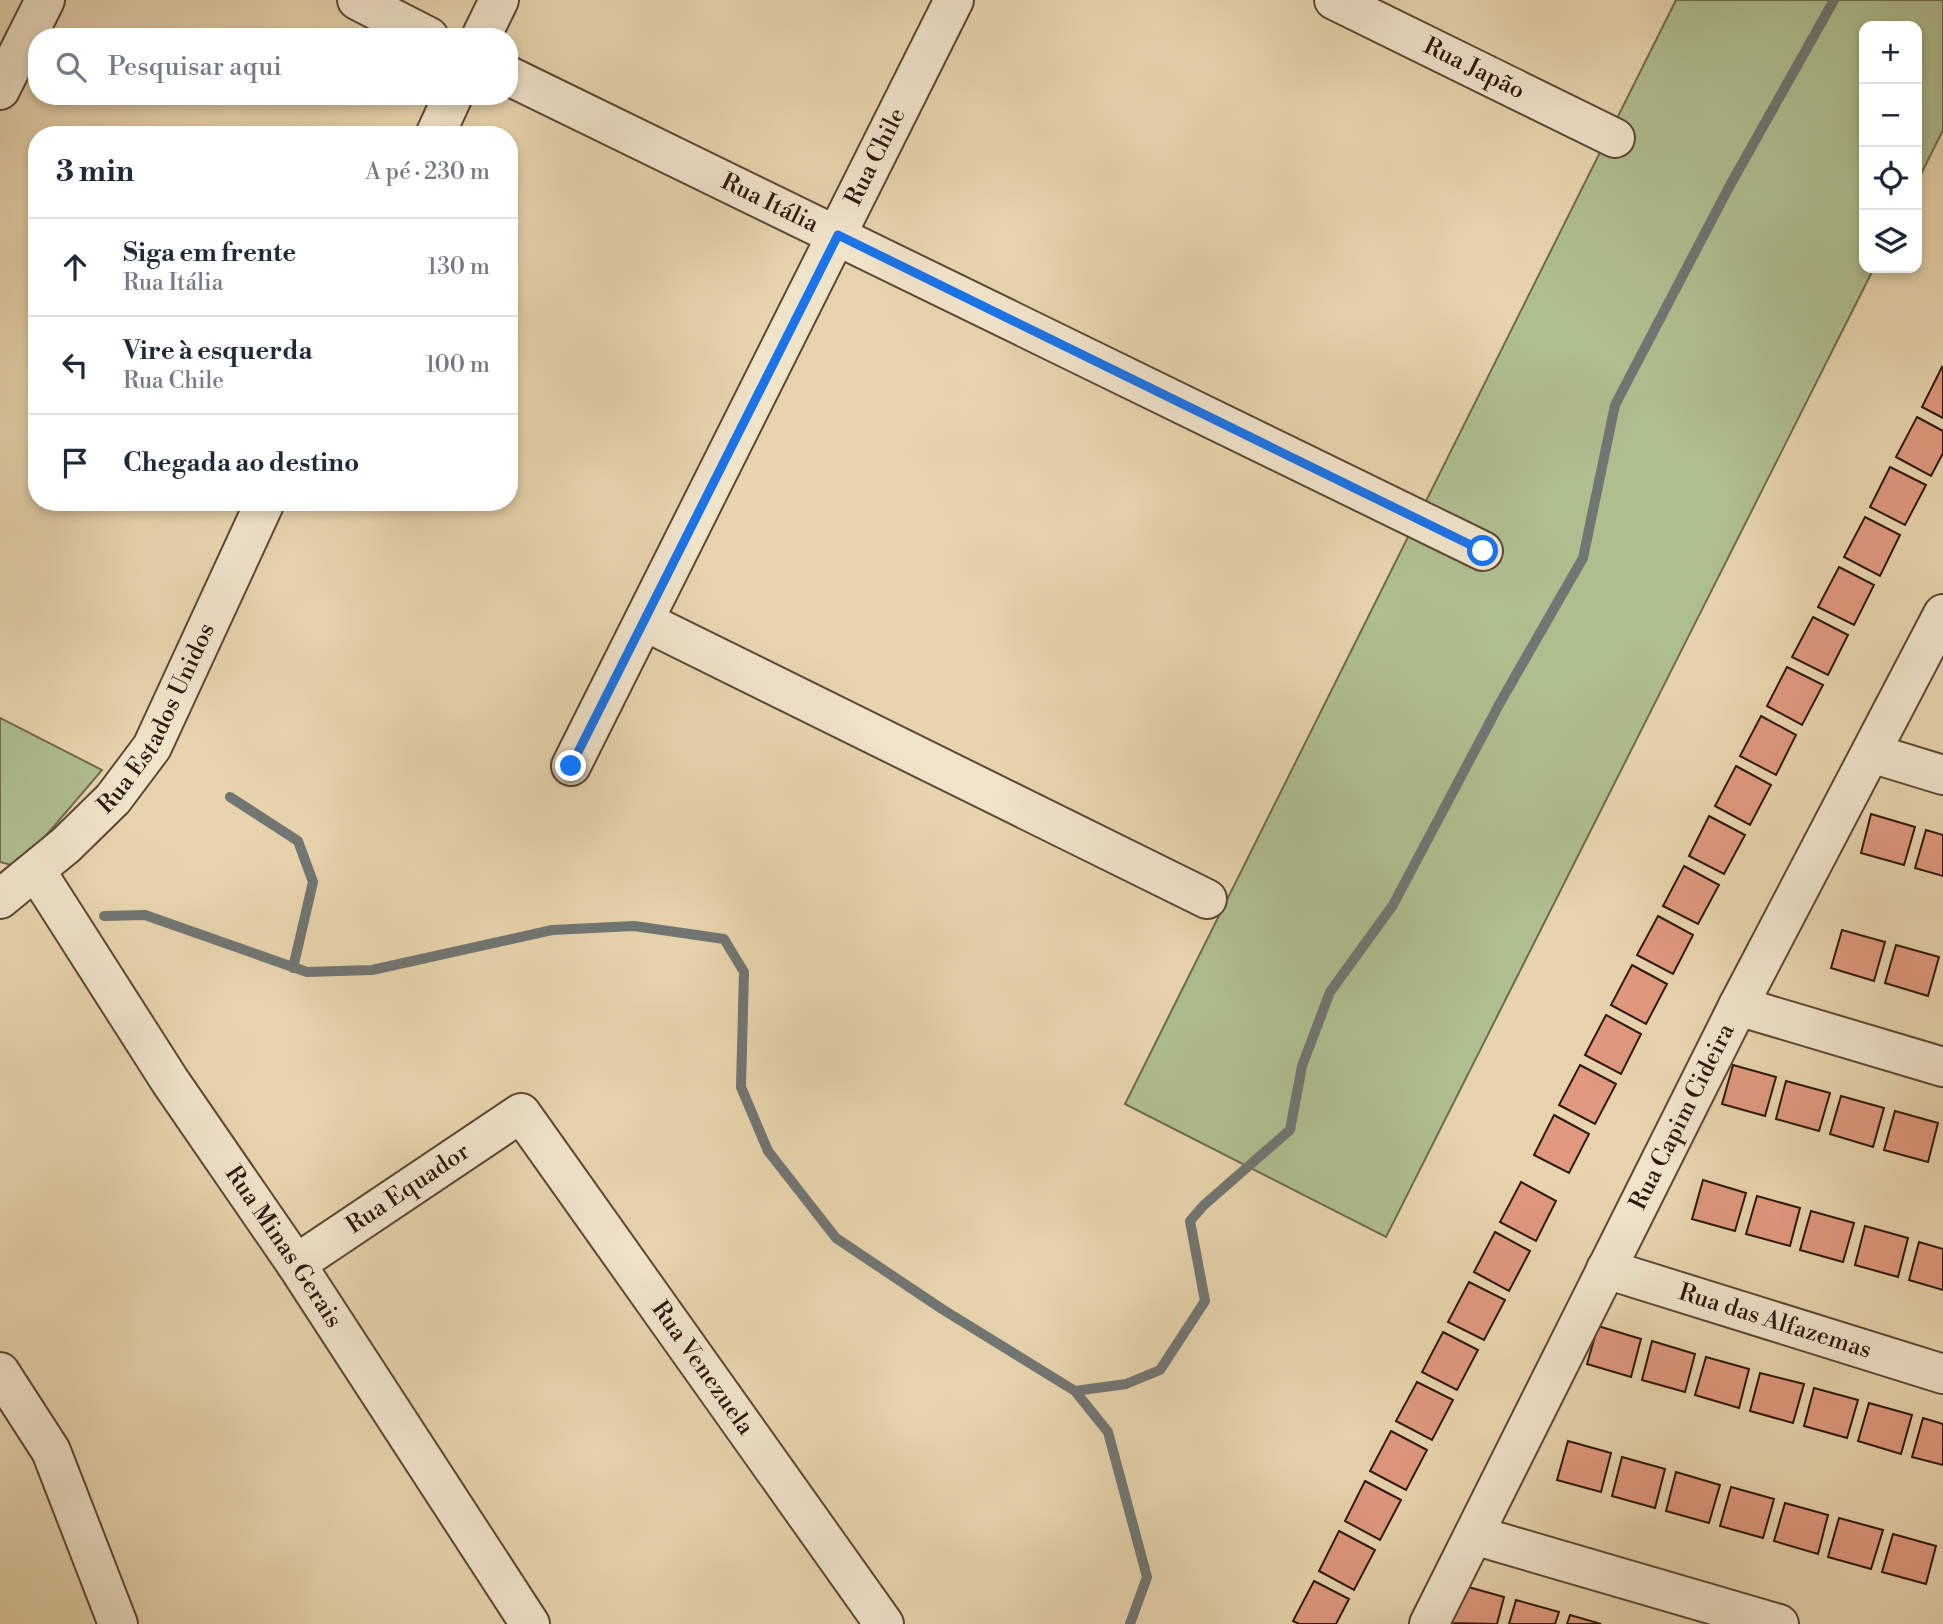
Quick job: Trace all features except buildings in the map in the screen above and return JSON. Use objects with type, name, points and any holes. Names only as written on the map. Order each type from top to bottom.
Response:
[{"type":"street","points":[[31,28],[45,0]]},
{"type":"street","points":[[357,0],[411,28]]},
{"type":"street","points":[[485,28],[499,0]]},
{"type":"street","name":"Rua Chile","points":[[571,766],[954,0]]},
{"type":"street","name":"Rua Japão","points":[[1334,0],[1615,138]]},
{"type":"street","points":[[0,90],[28,34]]},
{"type":"street","name":"Rua Itália","points":[[518,80],[1483,551]]},
{"type":"street","points":[[439,126],[449,105]]},
{"type":"street","name":"Rua Estados Unidos","points":[[11,886],[113,799],[152,747],[261,511]]},
{"type":"street","name":"Rua Capim Cideira","points":[[1429,1624],[1738,1006],[1943,614]]},
{"type":"street","points":[[644,621],[1207,900]]},
{"type":"street","points":[[1871,753],[1943,775]]},
{"type":"street","name":"Rua Minas Gerais","points":[[11,886],[170,1081],[296,1264],[530,1624]]},
{"type":"street","points":[[1738,1006],[1943,1067]]},
{"type":"street","name":"Rua Equador","points":[[296,1264],[521,1113]]},
{"type":"street","name":"Rua Venezuela","points":[[521,1113],[884,1624]]},
{"type":"street","name":"Rua das Alfazemas","points":[[1606,1269],[1943,1374]]},
{"type":"street","points":[[0,1372],[51,1451],[118,1624]]},
{"type":"street","points":[[1474,1535],[1779,1624]]},
{"type":"green space","points":[[1676,0],[1943,0],[1943,130],[1922,172],[1922,21],[1859,21],[1859,273],[1871,273],[1386,1237],[1125,1104]]},
{"type":"green space","points":[[0,718],[102,770],[26,859],[15,866],[0,862]]},
{"type":"waterway","points":[[1075,1391],[1126,1384],[1160,1370],[1205,1301],[1190,1221],[1204,1205],[1290,1130],[1302,1066],[1330,992],[1393,905],[1501,701],[1583,558],[1615,405],[1729,187],[1834,0]]},
{"type":"waterway","points":[[230,797],[298,841],[313,882],[293,968]]},
{"type":"waterway","points":[[104,916],[145,915],[307,972],[372,970],[552,930],[634,926],[724,939],[744,972],[741,1087],[768,1151],[836,1238],[942,1309],[1075,1391],[1108,1432],[1147,1577],[1130,1624]]},
{"type":"route","points":[[571,766],[838,235],[1483,551]]}]
